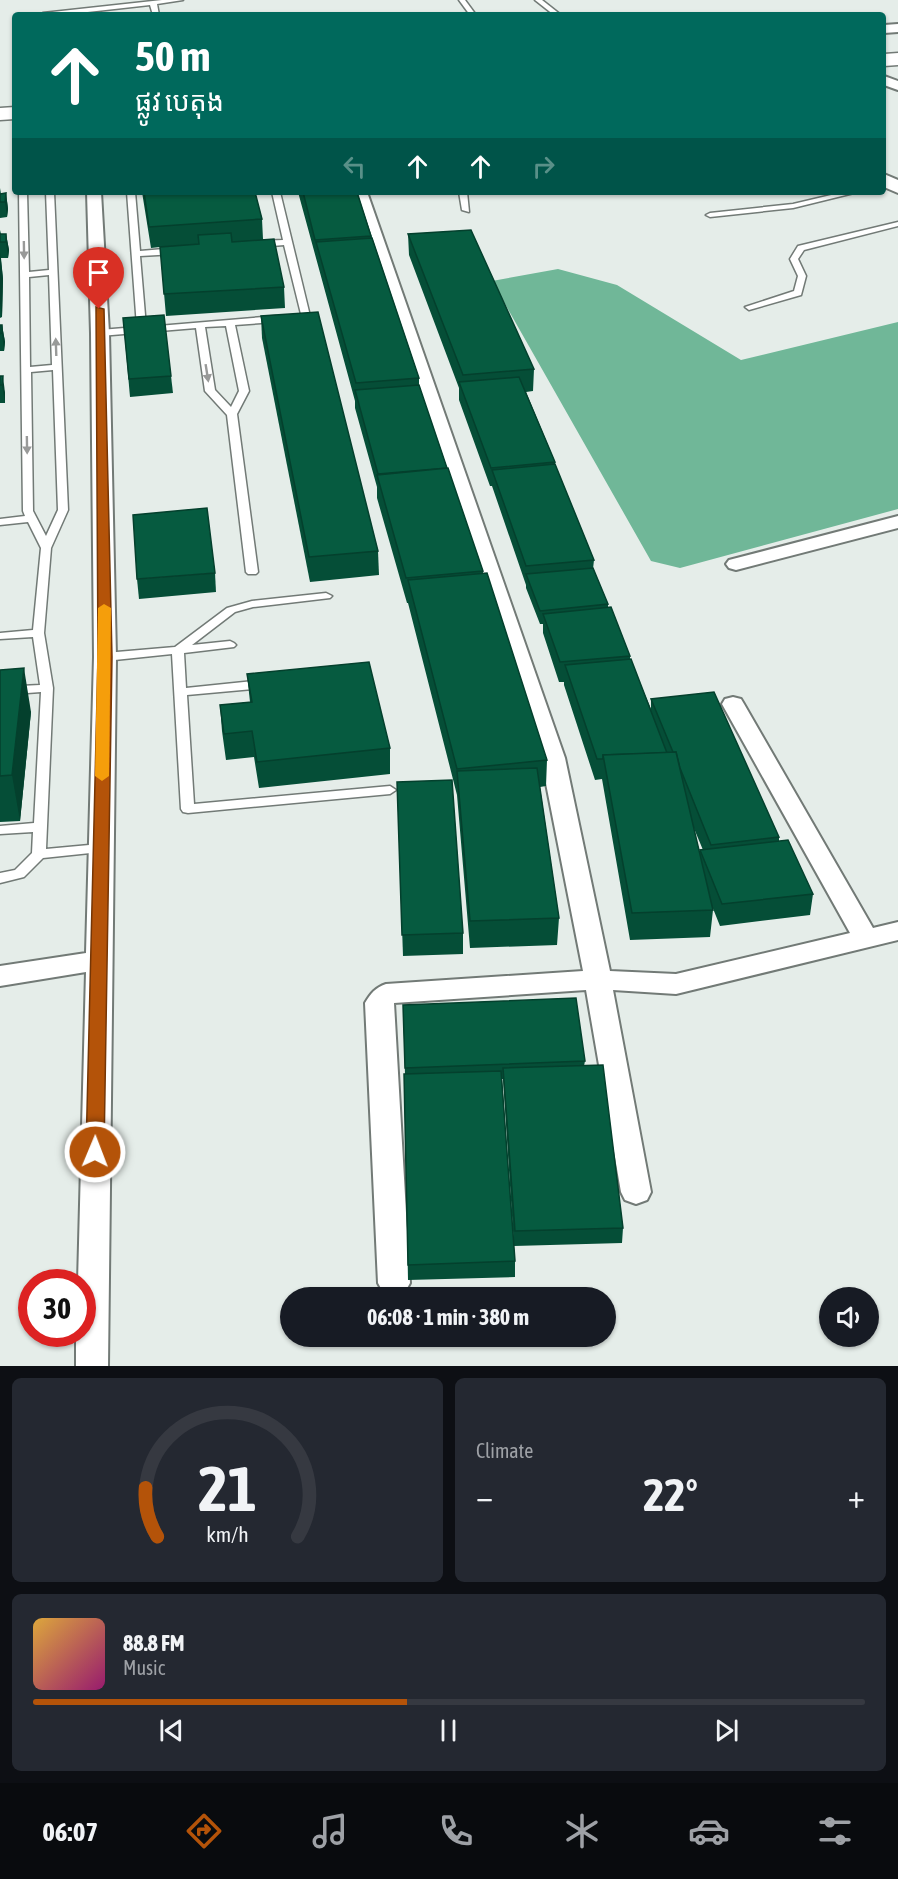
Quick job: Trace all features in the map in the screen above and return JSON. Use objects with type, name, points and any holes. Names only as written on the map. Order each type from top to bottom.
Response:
[{"type":"street","points":[[92,1366],[105,657],[100,333],[94,195]]},
{"type":"street","points":[[361,195],[553,758],[636,1192]]},
{"type":"street","points":[[736,564],[898,522]]},
{"type":"street","points":[[733,704],[866,938]]},
{"type":"street","points":[[393,1283],[379,1003],[386,994],[597,980],[676,984],[898,931]]},
{"type":"street","points":[[0,976],[98,961]]},
{"type":"lane","points":[[70,12],[180,0]]},
{"type":"lane","points":[[538,0],[554,12]]},
{"type":"lane","points":[[153,3],[155,12]]},
{"type":"lane","points":[[23,195],[28,511],[46,548]]},
{"type":"lane","points":[[39,854],[47,688],[38,633],[46,548],[63,510],[50,195]]},
{"type":"lane","points":[[131,195],[142,329]]},
{"type":"lane","points":[[100,333],[306,316],[277,195]]},
{"type":"lane","points":[[464,195],[466,210]]},
{"type":"lane","points":[[710,215],[793,206],[841,195]]},
{"type":"lane","points":[[749,307],[798,293],[802,276],[794,259],[801,248],[898,224]]},
{"type":"lane","points":[[253,245],[288,242]]},
{"type":"lane","points":[[136,254],[183,250]]},
{"type":"lane","points":[[24,275],[53,272]]},
{"type":"lane","points":[[230,322],[244,391],[232,414],[252,572]]},
{"type":"lane","points":[[200,325],[210,391],[232,414]]},
{"type":"lane","points":[[26,370],[57,367]]},
{"type":"lane","points":[[0,522],[31,519]]},
{"type":"lane","points":[[178,650],[231,610],[252,604],[327,596]]},
{"type":"lane","points":[[0,636],[38,633]]},
{"type":"lane","points":[[105,657],[230,645]]},
{"type":"lane","points":[[178,650],[188,809],[390,790]]},
{"type":"lane","points":[[180,692],[273,683]]},
{"type":"lane","points":[[0,691],[47,688]]},
{"type":"lane","points":[[0,830],[40,827]]},
{"type":"lane","points":[[0,878],[19,874],[39,854],[100,848]]},
{"type":"shaded area","points":[[558,269],[617,285],[741,360],[898,322],[898,509],[680,568],[651,561],[492,281]]},
{"type":"building","points":[[6,193],[5,202],[0,202],[0,194]]},
{"type":"building","points":[[144,195],[256,195],[262,219],[149,227]]},
{"type":"building","points":[[304,195],[358,195],[371,236],[315,240]]},
{"type":"building","points":[[471,230],[534,369],[463,375],[408,234]]},
{"type":"building","points":[[231,233],[232,242],[274,239],[284,287],[164,294],[160,247],[199,244],[198,235]]},
{"type":"building","points":[[0,234],[6,234],[6,242],[0,242]]},
{"type":"building","points":[[372,238],[419,378],[356,383],[316,242]]},
{"type":"building","points":[[318,312],[378,551],[309,557],[261,316]]},
{"type":"building","points":[[164,315],[171,376],[129,379],[123,318]]},
{"type":"building","points":[[519,377],[555,462],[491,468],[459,382]]},
{"type":"building","points":[[419,385],[447,468],[378,474],[355,390]]},
{"type":"building","points":[[555,464],[594,560],[526,566],[492,470]]},
{"type":"building","points":[[448,468],[483,571],[406,578],[377,475]]},
{"type":"building","points":[[207,508],[215,573],[137,579],[133,515]]},
{"type":"building","points":[[593,568],[608,604],[540,611],[526,574]]},
{"type":"building","points":[[487,573],[547,760],[457,769],[408,580]]},
{"type":"building","points":[[611,607],[630,656],[560,662],[543,614]]},
{"type":"building","points":[[631,659],[667,753],[603,755],[603,759],[597,759],[565,665]]},
{"type":"building","points":[[369,662],[390,748],[257,762],[252,731],[224,734],[220,705],[252,702],[247,674]]},
{"type":"building","points":[[24,668],[12,775],[0,776],[0,670]]},
{"type":"building","points":[[714,692],[779,837],[711,845],[680,768],[676,752],[673,752],[651,699]]},
{"type":"building","points":[[676,752],[713,910],[632,913],[603,755]]},
{"type":"building","points":[[537,768],[559,918],[470,921],[457,771]]},
{"type":"building","points":[[452,780],[463,933],[402,935],[397,782]]},
{"type":"building","points":[[788,840],[813,894],[722,904],[700,850]]},
{"type":"building","points":[[576,998],[585,1061],[405,1068],[403,1005]]},
{"type":"building","points":[[603,1065],[623,1228],[515,1231],[503,1068]]},
{"type":"building","points":[[501,1071],[515,1261],[408,1265],[404,1074]]},
{"type":"slow traffic","points":[[102,776],[104,608]]},
{"type":"route","points":[[95,1152],[105,657],[99,309]]}]
